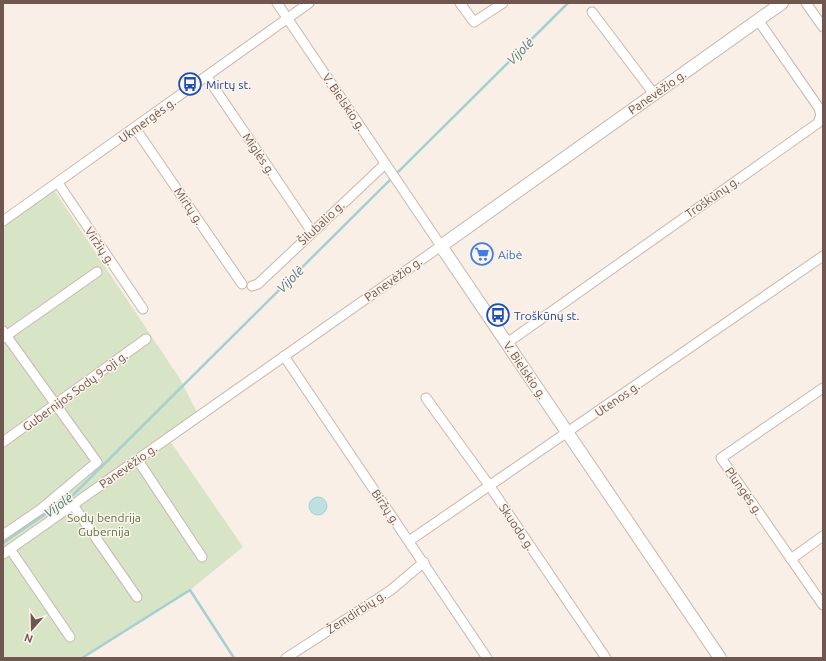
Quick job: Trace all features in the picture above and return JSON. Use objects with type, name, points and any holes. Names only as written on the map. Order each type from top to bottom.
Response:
[{"type":"street","name":"V. Bielskio g.","points":[[277,3],[720,658]]},
{"type":"street","name":"Ukmergės g.","points":[[3,221],[309,3]]},
{"type":"street","points":[[460,3],[474,22],[503,3]]},
{"type":"street","name":"Panevėžio g.","points":[[7,551],[441,246],[782,3]]},
{"type":"street","points":[[806,3],[823,27]]},
{"type":"street","points":[[592,12],[654,94]]},
{"type":"street","name":"Troškūnų g.","points":[[507,343],[818,123],[821,115],[819,108],[758,20]]},
{"type":"street","name":"Miglės g.","points":[[207,77],[312,232]]},
{"type":"street","name":"Mirtų g.","points":[[135,128],[242,284]]},
{"type":"street","name":"Šilubalio g.","points":[[255,285],[312,232],[387,167]]},
{"type":"street","name":"Viržių g.","points":[[58,183],[143,309]]},
{"type":"street","name":"Utenos g.","points":[[409,541],[823,256]]},
{"type":"street","points":[[3,535],[41,509],[97,462],[4,334],[97,272]]},
{"type":"street","name":"Gubernijos Sodų 9-oji g.","points":[[3,442],[146,339]]},
{"type":"street","name":"Biržų g.","points":[[284,356],[488,658]]},
{"type":"street","name":"Plungės g.","points":[[823,388],[721,458],[823,605]]},
{"type":"street","name":"Skuodo g.","points":[[426,398],[489,485],[606,658]]},
{"type":"street","points":[[137,459],[202,557]]},
{"type":"street","points":[[73,505],[138,597]]},
{"type":"street","points":[[791,559],[823,536]]},
{"type":"street","points":[[7,551],[70,637]]},
{"type":"street","name":"Žemdirbių g.","points":[[286,658],[391,590],[424,562]]},
{"type":"green space","name":"Sodų bendrija Gubernija","points":[[52,187],[180,379],[199,416],[168,438],[243,547],[190,590],[82,658],[3,658],[3,221]]},
{"type":"water","points":[[318,497],[324,500],[327,506],[324,512],[318,515],[312,512],[309,506],[312,500]]},
{"type":"waterway","name":"Vijolė","points":[[3,543],[73,495],[568,3]]},
{"type":"waterway","points":[[82,658],[190,590],[234,658]]},
{"type":"place","name":"Mirtų st.","points":[[190,84]]},
{"type":"place","name":"Aibė","points":[[482,254]]},
{"type":"place","name":"Troškūnų st.","points":[[498,315]]}]
